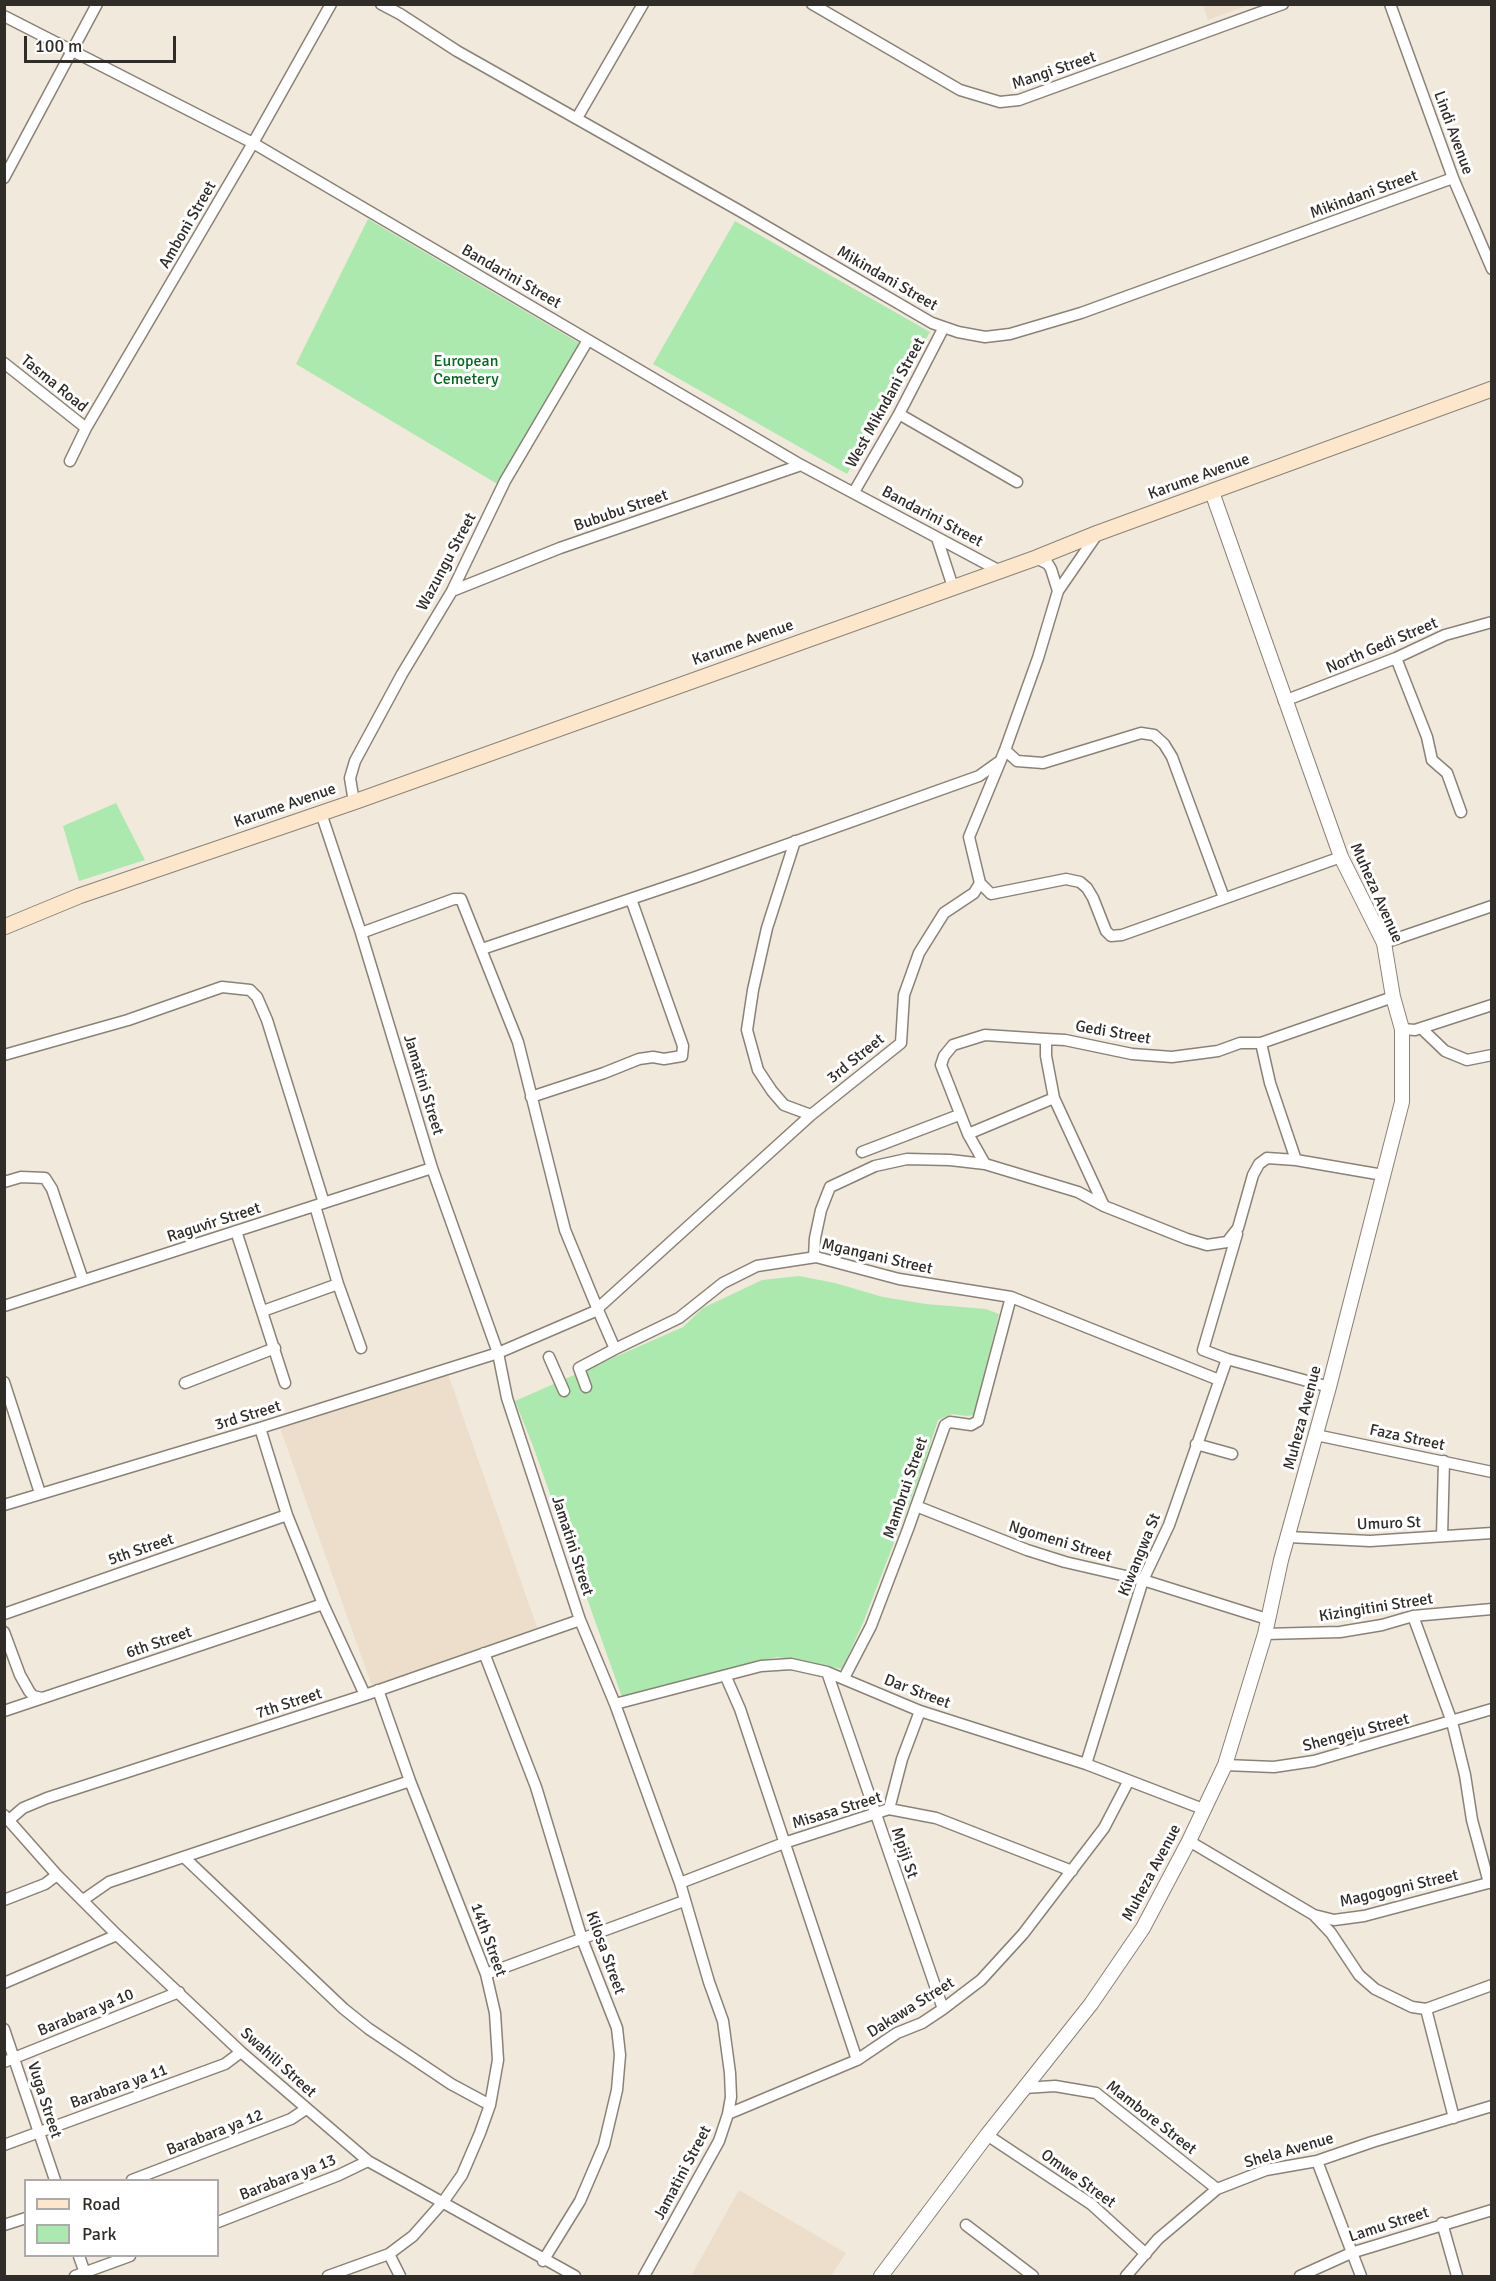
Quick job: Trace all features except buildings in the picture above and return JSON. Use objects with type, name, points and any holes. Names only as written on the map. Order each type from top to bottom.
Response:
[{"type":"main road","name":"Karume Avenue","points":[[4,927],[79,896],[354,802],[1036,558],[1098,533],[1491,389]]},
{"type":"street","points":[[4,178],[97,4]]},
{"type":"street","name":"Amboni Street","points":[[70,461],[86,428],[253,143],[331,4]]},
{"type":"street","name":"Mikindani Street","points":[[381,4],[403,9],[457,51],[932,323],[985,337],[1010,334],[1081,313],[1453,178]]},
{"type":"street","points":[[576,118],[643,4]]},
{"type":"street","name":"Mangi Street","points":[[812,4],[960,90],[1000,102],[1019,100],[1283,4]]},
{"type":"street","name":"Lindi Avenue","points":[[1390,4],[1453,178],[1491,269]]},
{"type":"street","name":"Bandarini Street","points":[[4,16],[253,143],[801,465],[998,570]]},
{"type":"street","name":"West Mikndani Street","points":[[854,492],[899,414],[944,327]]},
{"type":"street","name":"Wazungu Street","points":[[354,802],[350,778],[355,761],[402,674],[452,591],[505,481],[588,340]]},
{"type":"street","name":"Tasma Road","points":[[4,363],[86,428]]},
{"type":"street","points":[[899,414],[1017,483]]},
{"type":"street","name":"Bububu Street","points":[[452,591],[560,548],[801,465]]},
{"type":"street","name":"Muheza Avenue","points":[[880,2277],[987,2135],[1091,2004],[1143,1928],[1189,1841],[1225,1765],[1265,1634],[1288,1537],[1329,1388],[1402,1102],[1402,1029],[1393,997],[1384,943],[1341,857],[1212,492]]},
{"type":"street","points":[[1098,533],[1058,591],[1038,658],[1003,755],[969,837],[980,884],[992,894],[1066,879],[1080,882],[1087,888],[1106,931],[1111,936],[1122,935],[1341,857]]},
{"type":"street","points":[[937,538],[953,586]]},
{"type":"street","points":[[1036,558],[1048,564],[1058,591]]},
{"type":"street","name":"North Gedi Street","points":[[1284,701],[1396,658],[1445,635],[1491,622]]},
{"type":"street","points":[[1396,658],[1427,737],[1432,760],[1447,773],[1461,812]]},
{"type":"street","points":[[1003,755],[1017,761],[1043,763],[1141,733],[1154,735],[1164,744],[1172,757],[1224,898]]},
{"type":"street","points":[[482,949],[980,776],[1003,755]]},
{"type":"street","name":"Jamatini Street","points":[[321,813],[361,933],[432,1168],[498,1353],[507,1398],[580,1620],[615,1704],[680,1883],[723,2021],[730,2073],[731,2097],[728,2114],[719,2141],[644,2277]]},
{"type":"street","points":[[795,841],[766,928],[747,1030],[758,1070],[772,1091],[784,1105],[811,1114]]},
{"type":"street","name":"3rd Street","points":[[598,1310],[811,1114],[901,1043],[904,995],[919,954],[944,913],[974,893],[980,884]]},
{"type":"street","points":[[531,1096],[604,1073],[639,1059],[682,1056],[683,1046],[631,898]]},
{"type":"street","points":[[361,933],[454,899],[461,899],[518,1042],[565,1230],[615,1349]]},
{"type":"street","points":[[1384,943],[1491,906]]},
{"type":"street","points":[[4,1055],[128,1020],[222,987],[250,990],[255,993],[264,1013],[320,1204],[338,1284],[361,1348]]},
{"type":"street","name":"Gedi Street","points":[[985,1164],[959,1115],[941,1065],[944,1056],[953,1045],[985,1035],[1065,1040],[1132,1054],[1172,1057],[1218,1051],[1239,1043],[1261,1043],[1393,997]]},
{"type":"street","points":[[1402,1029],[1415,1030],[1491,1005]]},
{"type":"street","points":[[1421,1028],[1445,1051],[1467,1060],[1491,1055]]},
{"type":"street","points":[[1046,1039],[1046,1056],[1054,1098],[1104,1206]]},
{"type":"street","points":[[1261,1043],[1270,1083],[1296,1160]]},
{"type":"street","points":[[968,1134],[1054,1098]]},
{"type":"street","points":[[862,1152],[959,1115]]},
{"type":"street","points":[[1329,1388],[1203,1350],[1253,1175],[1259,1164],[1267,1158],[1296,1160],[1383,1175]]},
{"type":"street","points":[[814,1257],[815,1238],[821,1210],[830,1186],[874,1166],[907,1159],[985,1164],[1078,1192],[1104,1206],[1207,1245],[1227,1242],[1238,1228]]},
{"type":"street","name":"Raguvir Street","points":[[4,1306],[432,1168]]},
{"type":"street","points":[[4,1182],[21,1176],[45,1178],[52,1189],[83,1280]]},
{"type":"street","points":[[236,1231],[285,1383]]},
{"type":"street","name":"Mgangani Street","points":[[586,1387],[579,1368],[679,1318],[723,1283],[757,1266],[814,1257],[899,1280],[1011,1297],[1219,1380]]},
{"type":"street","points":[[263,1311],[338,1284]]},
{"type":"street","name":"Mambrui Street","points":[[844,1678],[871,1626],[945,1424],[950,1422],[971,1425],[978,1421],[1011,1297]]},
{"type":"street","points":[[498,1353],[598,1310]]},
{"type":"street","points":[[185,1383],[274,1348]]},
{"type":"street","name":"3rd Street","points":[[4,1504],[260,1428],[498,1353]]},
{"type":"street","points":[[549,1357],[564,1391]]},
{"type":"street","name":"Kiwangwa St","points":[[1086,1764],[1143,1580],[1169,1525],[1227,1359]]},
{"type":"street","points":[[4,1382],[40,1493]]},
{"type":"street","points":[[260,1428],[287,1515],[323,1604],[365,1695]]},
{"type":"street","name":"Faza Street","points":[[1316,1435],[1491,1472]]},
{"type":"street","points":[[1196,1444],[1232,1454]]},
{"type":"street","points":[[1442,1536],[1444,1461]]},
{"type":"street","name":"Ngomeni Street","points":[[916,1506],[1037,1553],[1143,1580],[1267,1619]]},
{"type":"street","name":"5th Street","points":[[4,1614],[287,1515]]},
{"type":"street","name":"Umuro St","points":[[1288,1537],[1370,1541],[1491,1533]]},
{"type":"street","name":"6th Street","points":[[4,1711],[323,1604]]},
{"type":"street","name":"Kizingitini Street","points":[[1265,1634],[1340,1632],[1382,1625],[1413,1616],[1491,1609]]},
{"type":"street","points":[[1413,1616],[1452,1722],[1465,1774],[1472,1820],[1490,1882]]},
{"type":"street","name":"7th Street","points":[[7,1817],[47,1798],[365,1695],[580,1620]]},
{"type":"street","points":[[4,1632],[28,1691],[33,1696],[42,1698]]},
{"type":"street","name":"Kilosa Street","points":[[484,1653],[536,1787],[582,1939],[617,2028],[620,2055],[617,2090],[604,2145],[580,2201],[543,2261]]},
{"type":"street","name":"Dar Street","points":[[615,1704],[726,1677],[761,1666],[791,1664],[827,1672],[920,1711],[1086,1764],[1203,1809]]},
{"type":"street","name":"Mpiji St","points":[[827,1672],[943,2009]]},
{"type":"street","points":[[726,1677],[740,1709],[857,2060]]},
{"type":"street","name":"14th Street","points":[[328,2277],[389,2254],[413,2236],[443,2202],[462,2175],[490,2105],[498,2060],[495,2013],[486,1974],[410,1781],[378,1690]]},
{"type":"street","name":"Shengeju Street","points":[[1225,1765],[1274,1767],[1314,1761],[1491,1709]]},
{"type":"street","points":[[889,1809],[902,1759],[920,1711]]},
{"type":"street","points":[[83,1900],[109,1882],[410,1781]]},
{"type":"street","name":"Dakawa Street","points":[[728,2114],[857,2060],[897,2033],[922,2023],[981,1980],[1023,1934],[1104,1828],[1128,1782]]},
{"type":"street","name":"Misasa Street","points":[[680,1883],[784,1843],[889,1809],[936,1818],[1072,1871]]},
{"type":"street","name":"Swahili Street","points":[[7,1817],[57,1875],[117,1935],[241,2052],[368,2161],[575,2277]]},
{"type":"street","name":"Magogogni Street","points":[[1189,1841],[1314,1915],[1334,1920],[1364,1916],[1490,1882]]},
{"type":"street","points":[[184,1857],[344,2009],[369,2029],[450,2084],[490,2105]]},
{"type":"street","points":[[4,1900],[45,1884],[57,1875]]},
{"type":"street","points":[[486,1974],[684,1901]]},
{"type":"street","points":[[1314,1915],[1331,1933],[1359,1976],[1375,1989],[1412,2007],[1426,2009],[1491,1985]]},
{"type":"street","points":[[4,1983],[117,1935]]},
{"type":"street","name":"Barabara ya 10","points":[[9,2060],[179,1992]]},
{"type":"street","points":[[1426,2009],[1454,2118]]},
{"type":"street","name":"Vuga Street","points":[[4,2030],[9,2060],[39,2133],[54,2179]]},
{"type":"street","name":"Barabara ya 11","points":[[4,2145],[225,2064],[241,2052]]},
{"type":"street","name":"Mambore Street","points":[[1024,2088],[1055,2086],[1096,2093],[1217,2189]]},
{"type":"street","name":"Shela Avenue","points":[[1126,2277],[1158,2239],[1217,2189],[1266,2170],[1317,2161],[1491,2106]]},
{"type":"street","name":"Barabara ya 12","points":[[137,2179],[291,2119],[306,2109]]},
{"type":"street","name":"Omwe Street","points":[[987,2135],[1091,2204],[1146,2254]]},
{"type":"street","name":"Barabara ya 13","points":[[219,2222],[339,2175],[368,2161]]},
{"type":"street","points":[[1317,2161],[1361,2277]]},
{"type":"street","name":"Lamu Street","points":[[1300,2277],[1351,2253],[1442,2223],[1491,2210]]},
{"type":"street","points":[[4,2224],[24,2219]]},
{"type":"street","points":[[1442,2223],[1457,2277]]},
{"type":"street","points":[[966,2225],[1033,2277]]},
{"type":"street","points":[[389,2254],[400,2277]]},
{"type":"street","points":[[79,2257],[82,2275],[127,2257]]},
{"type":"shaded area","points":[[1203,4],[1248,5],[1208,20]]},
{"type":"shaded area","points":[[448,1374],[538,1630],[373,1689],[280,1428]]},
{"type":"shaded area","points":[[739,2190],[846,2253],[831,2276],[691,2276]]},
{"type":"green space","name":"European Cemetery","points":[[368,219],[581,344],[499,485],[296,364]]},
{"type":"green space","points":[[735,221],[930,332],[847,474],[653,364]]},
{"type":"green space","points":[[116,803],[145,860],[79,881],[63,826]]},
{"type":"green space","points":[[799,1276],[835,1283],[883,1297],[926,1304],[986,1309],[999,1314],[974,1415],[952,1414],[938,1420],[922,1470],[863,1623],[842,1669],[777,1657],[622,1697],[515,1401],[683,1327],[703,1308],[762,1280]]}]
